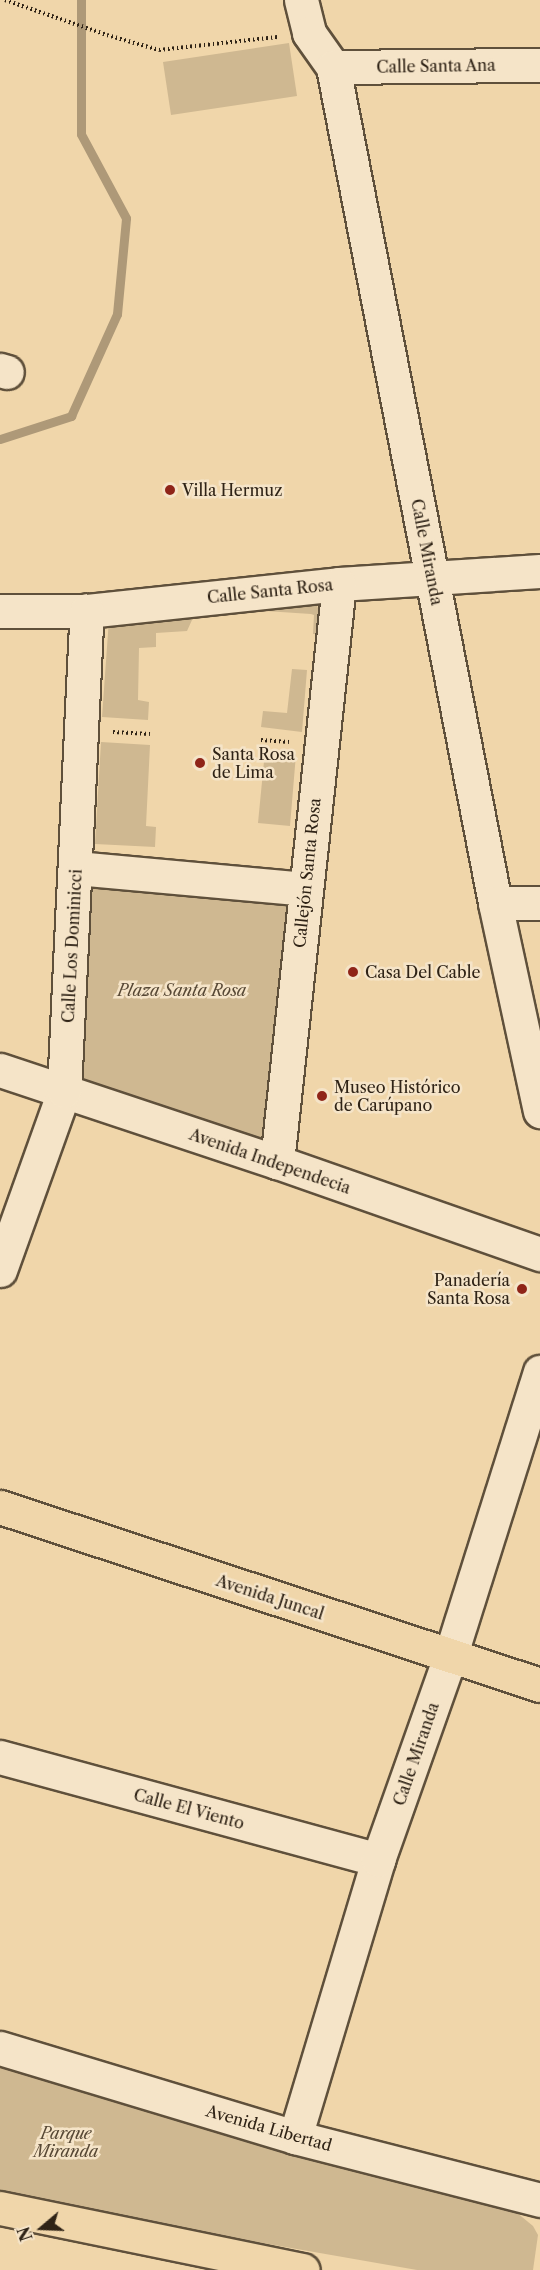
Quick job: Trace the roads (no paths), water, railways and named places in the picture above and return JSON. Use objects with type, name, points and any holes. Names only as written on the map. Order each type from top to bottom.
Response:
[{"type":"main road","name":"Avenida Juncal","points":[[0,1507],[540,1685]]},
{"type":"main road","points":[[0,2208],[234,2264],[303,2270]]},
{"type":"street","name":"Calle Miranda","points":[[301,0],[309,33],[333,67],[495,903],[540,1111]]},
{"type":"street","name":"Calle Santa Ana","points":[[333,67],[540,65]]},
{"type":"street","name":"Calle Santa Rosa","points":[[0,611],[87,611],[339,584],[540,572]]},
{"type":"street","name":"Callejón Santa Rosa","points":[[277,1162],[339,584]]},
{"type":"street","name":"Calle Los Dominicci","points":[[0,1270],[64,1092],[87,611]]},
{"type":"street","points":[[76,867],[305,889]]},
{"type":"street","points":[[495,903],[540,903]]},
{"type":"street","name":"Avenida Independecia","points":[[0,1070],[277,1162],[540,1254]]},
{"type":"street","name":"Calle Miranda","points":[[295,2137],[378,1860],[450,1657],[540,1372]]},
{"type":"street","name":"Calle El Viento","points":[[0,1757],[378,1860]]},
{"type":"street","name":"Avenida Libertad","points":[[0,2049],[295,2137],[540,2200]]},
{"type":"waterway","points":[[0,439],[71,416],[117,314],[126,218],[81,134],[81,0]]},
{"type":"place","name":"Villa Hermuz","points":[[170,490]]},
{"type":"place","name":"Santa Rosa de Lima","points":[[200,763]]},
{"type":"place","name":"Casa Del Cable","points":[[353,972]]},
{"type":"place","name":"Museo Histórico de Carúpano","points":[[322,1096]]},
{"type":"place","name":"Panadería Santa Rosa","points":[[522,1289]]},
{"type":"park label","name":"Plaza Santa Rosa","points":[[182,990]]},
{"type":"park label","name":"Parque Miranda","points":[[66,2142]]}]
